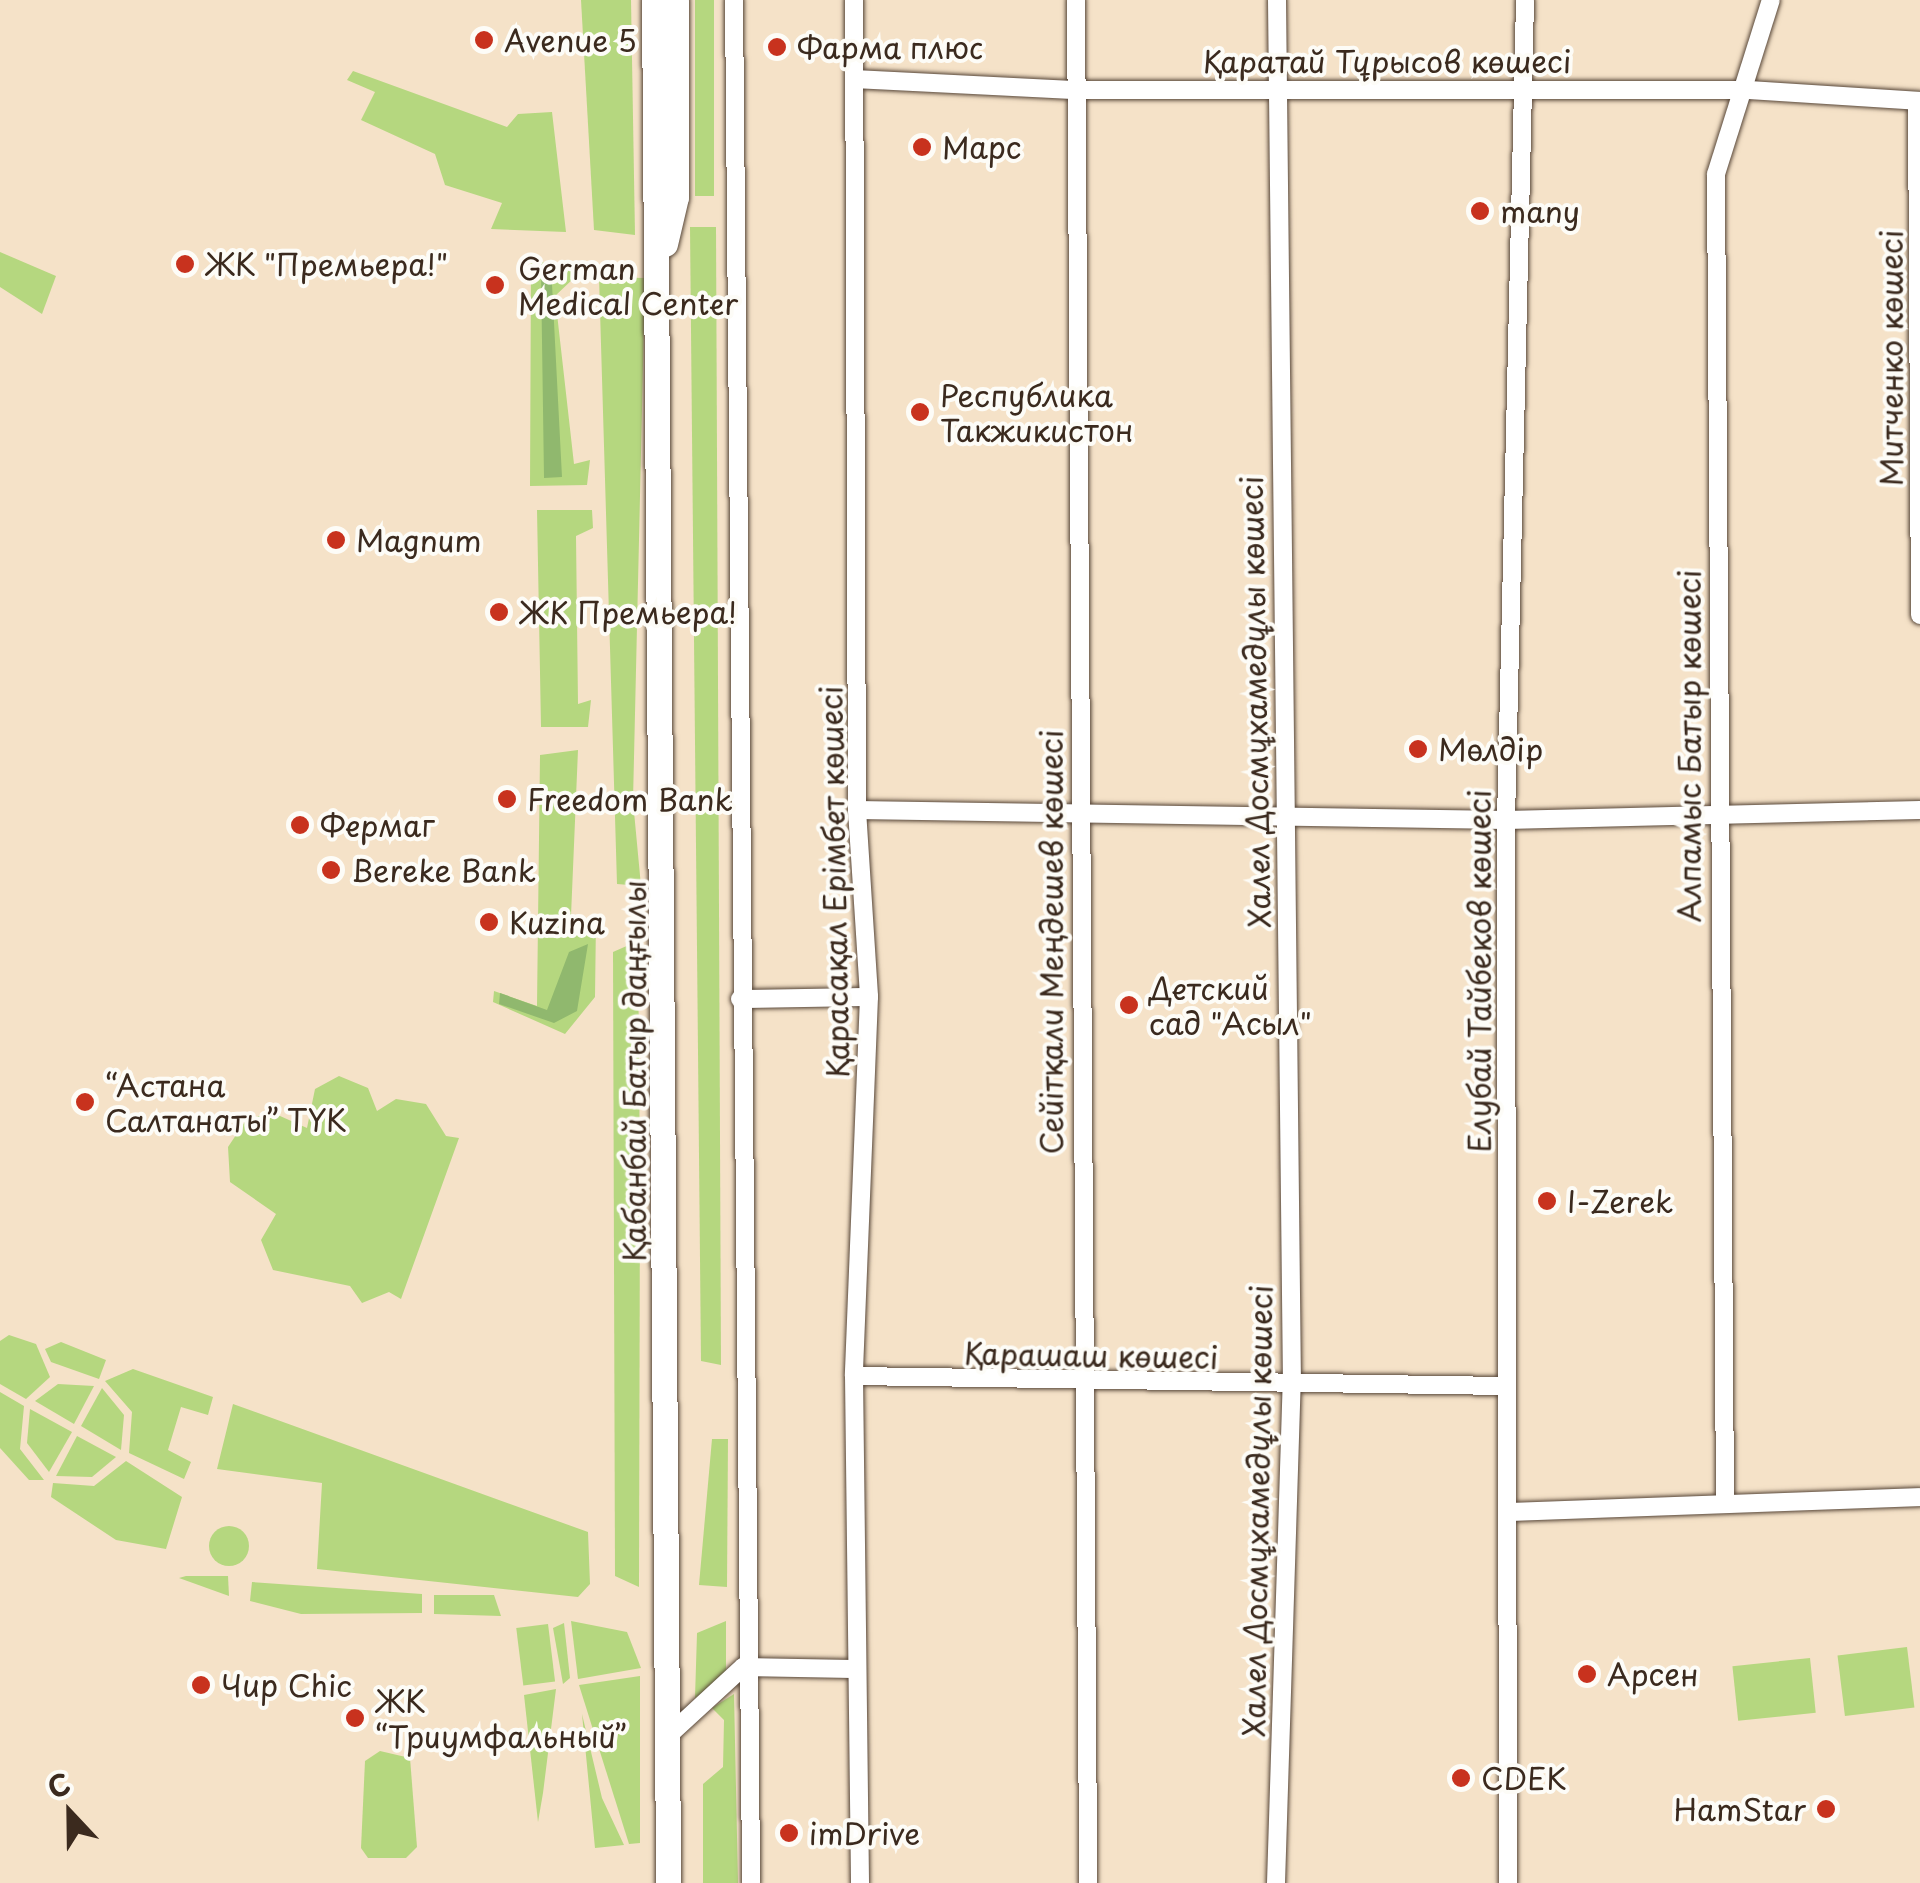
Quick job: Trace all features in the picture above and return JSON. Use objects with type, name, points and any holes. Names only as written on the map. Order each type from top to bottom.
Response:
[{"type":"main road","name":"Қабанбай Батыр даңғылы","points":[[654,0],[662,258],[668,1883]]},
{"type":"main road","name":"Қабанбай Батыр даңғылы","points":[[662,258],[676,197],[676,0]]},
{"type":"street","points":[[734,0],[743,1667],[751,1883]]},
{"type":"street","name":"Қарасақал Ерімбет көшесі","points":[[854,0],[858,810],[869,996],[854,1376],[853,1669],[860,1883]]},
{"type":"street","name":"Сейітқали Меңдешев көшесі","points":[[1076,0],[1073,90],[1080,1384],[1088,1883]]},
{"type":"street","name":"Халел Досмұхамедұлы көшесі","points":[[1276,1883],[1292,1386],[1282,819],[1277,0]]},
{"type":"street","name":"Елубай Тайбеков көшесі","points":[[1508,1883],[1512,1512],[1507,1386],[1506,820],[1524,0]]},
{"type":"street","name":"Алпамыс Батыр көшесі","points":[[1725,1502],[1716,811],[1716,174],[1750,90],[1772,0]]},
{"type":"street","name":"Қаратай Тұрысов көшесі","points":[[854,79],[1073,90],[1750,90],[1918,101]]},
{"type":"street","name":"Митченко көшесі","points":[[1918,101],[1920,615]]},
{"type":"street","points":[[858,810],[1506,820],[1716,811],[1920,810]]},
{"type":"street","points":[[740,998],[869,996]]},
{"type":"street","name":"Қарашаш көшесі","points":[[854,1376],[1080,1384],[1507,1386]]},
{"type":"street","points":[[1512,1512],[1920,1497]]},
{"type":"street","points":[[668,1736],[743,1667],[853,1669]]},
{"type":"green space","points":[[581,0],[631,0],[635,235],[594,230]]},
{"type":"green space","points":[[695,0],[714,0],[714,196],[695,196]]},
{"type":"green space","points":[[353,71],[507,127],[518,114],[552,112],[566,232],[491,229],[502,203],[445,185],[435,154],[361,120],[375,92],[347,80]]},
{"type":"green space","points":[[690,227],[716,227],[721,1365],[701,1361]]},
{"type":"green space","points":[[0,252],[56,276],[42,314],[0,287]]},
{"type":"green space","points":[[531,261],[568,265],[574,278],[555,296],[574,464],[590,460],[587,485],[530,486]]},
{"type":"green space","points":[[559,267],[552,284],[562,477],[544,478],[541,273]]},
{"type":"green space","points":[[599,277],[645,278],[633,801],[641,886],[617,884]]},
{"type":"green space","points":[[537,510],[592,510],[593,528],[576,536],[578,704],[591,700],[588,727],[541,727]]},
{"type":"green space","points":[[578,750],[571,916],[596,920],[595,997],[565,1034],[493,1002],[494,991],[537,1006],[540,755]]},
{"type":"green space","points":[[638,941],[639,1587],[615,1576],[613,952]]},
{"type":"green space","points":[[588,944],[577,1011],[554,1023],[499,1004],[500,993],[547,1010],[569,952]]},
{"type":"green space","points":[[339,1076],[368,1088],[377,1111],[396,1099],[426,1104],[446,1136],[459,1138],[401,1299],[389,1292],[362,1303],[350,1286],[273,1270],[261,1240],[276,1214],[230,1182],[228,1147],[246,1120],[271,1112],[307,1128],[315,1089]]},
{"type":"green space","points":[[9,1335],[36,1344],[50,1377],[26,1399],[0,1384],[0,1341]]},
{"type":"green space","points":[[61,1342],[106,1360],[99,1379],[51,1362],[45,1349]]},
{"type":"green space","points":[[133,1369],[213,1397],[208,1415],[181,1407],[168,1450],[191,1462],[184,1479],[129,1453],[132,1412],[105,1381]]},
{"type":"green space","points":[[58,1384],[94,1386],[74,1424],[35,1401]]},
{"type":"green space","points":[[102,1388],[124,1415],[121,1450],[81,1426]]},
{"type":"green space","points":[[0,1392],[24,1406],[20,1449],[44,1480],[29,1480],[0,1448]]},
{"type":"green space","points":[[233,1404],[588,1532],[590,1584],[578,1597],[317,1569],[322,1483],[217,1469]]},
{"type":"green space","points":[[30,1409],[72,1432],[49,1472],[27,1443]]},
{"type":"green space","points":[[77,1436],[116,1457],[92,1477],[56,1476]]},
{"type":"green space","points":[[712,1439],[728,1439],[727,1587],[699,1585]]},
{"type":"green space","points":[[126,1461],[182,1497],[166,1549],[116,1540],[51,1497],[53,1483],[94,1486]]},
{"type":"green space","points":[[229,1526],[243,1532],[249,1546],[243,1560],[229,1566],[215,1560],[209,1546],[215,1532]]},
{"type":"green space","points":[[186,1576],[228,1576],[229,1596],[179,1578]]},
{"type":"green space","points":[[252,1582],[422,1594],[422,1613],[301,1614],[250,1601]]},
{"type":"green space","points":[[434,1595],[494,1595],[501,1616],[434,1614]]},
{"type":"green space","points":[[571,1621],[627,1632],[641,1668],[578,1679]]},
{"type":"green space","points":[[726,1621],[726,1675],[695,1698],[697,1633]]},
{"type":"green space","points":[[564,1623],[570,1678],[563,1684],[553,1628]]},
{"type":"green space","points":[[548,1624],[555,1682],[523,1685],[516,1628]]},
{"type":"green space","points":[[1907,1647],[1914,1708],[1845,1716],[1838,1656]]},
{"type":"green space","points":[[1810,1658],[1816,1713],[1738,1721],[1732,1666]]},
{"type":"green space","points":[[640,1676],[640,1843],[629,1844],[579,1685]]},
{"type":"green space","points":[[556,1689],[543,1793],[538,1822],[524,1695]]},
{"type":"green space","points":[[734,1694],[738,1883],[703,1883],[703,1784],[723,1767],[724,1720],[712,1708]]},
{"type":"green space","points":[[582,1714],[602,1798],[624,1845],[595,1848]]},
{"type":"green space","points":[[380,1751],[410,1758],[417,1847],[406,1858],[368,1858],[361,1848],[365,1761]]},
{"type":"place","name":"Avenue 5","points":[[484,40]]},
{"type":"place","name":"Фарма плюс","points":[[777,47]]},
{"type":"place","name":"Марс","points":[[922,147]]},
{"type":"place","name":"many","points":[[1480,211]]},
{"type":"place","name":"ЖК \"Премьера!\"","points":[[185,264]]},
{"type":"place","name":"German Medical Center","points":[[495,285]]},
{"type":"place","name":"Республика Такжикистон","points":[[920,412]]},
{"type":"place","name":"Magnum","points":[[336,540]]},
{"type":"place","name":"ЖК Премьера!","points":[[499,612]]},
{"type":"place","name":"Мөлдір","points":[[1418,749]]},
{"type":"place","name":"Freedom Bank","points":[[507,799]]},
{"type":"place","name":"Фермаг","points":[[300,825]]},
{"type":"place","name":"Bereke Bank","points":[[331,870]]},
{"type":"place","name":"Kuzina","points":[[489,922]]},
{"type":"place","name":"Детский сад \"Асыл\"","points":[[1129,1005]]},
{"type":"place","name":"“Астана Салтанаты” ТҮК","points":[[85,1102]]},
{"type":"place","name":"I-Zerek","points":[[1547,1201]]},
{"type":"place","name":"Арсен","points":[[1587,1674]]},
{"type":"place","name":"Чир Chic","points":[[201,1685]]},
{"type":"place","name":"ЖК “Триумфальный”","points":[[355,1718]]},
{"type":"place","name":"CDEK","points":[[1461,1778]]},
{"type":"place","name":"HamStar","points":[[1826,1809]]},
{"type":"place","name":"imDrive","points":[[789,1833]]}]
